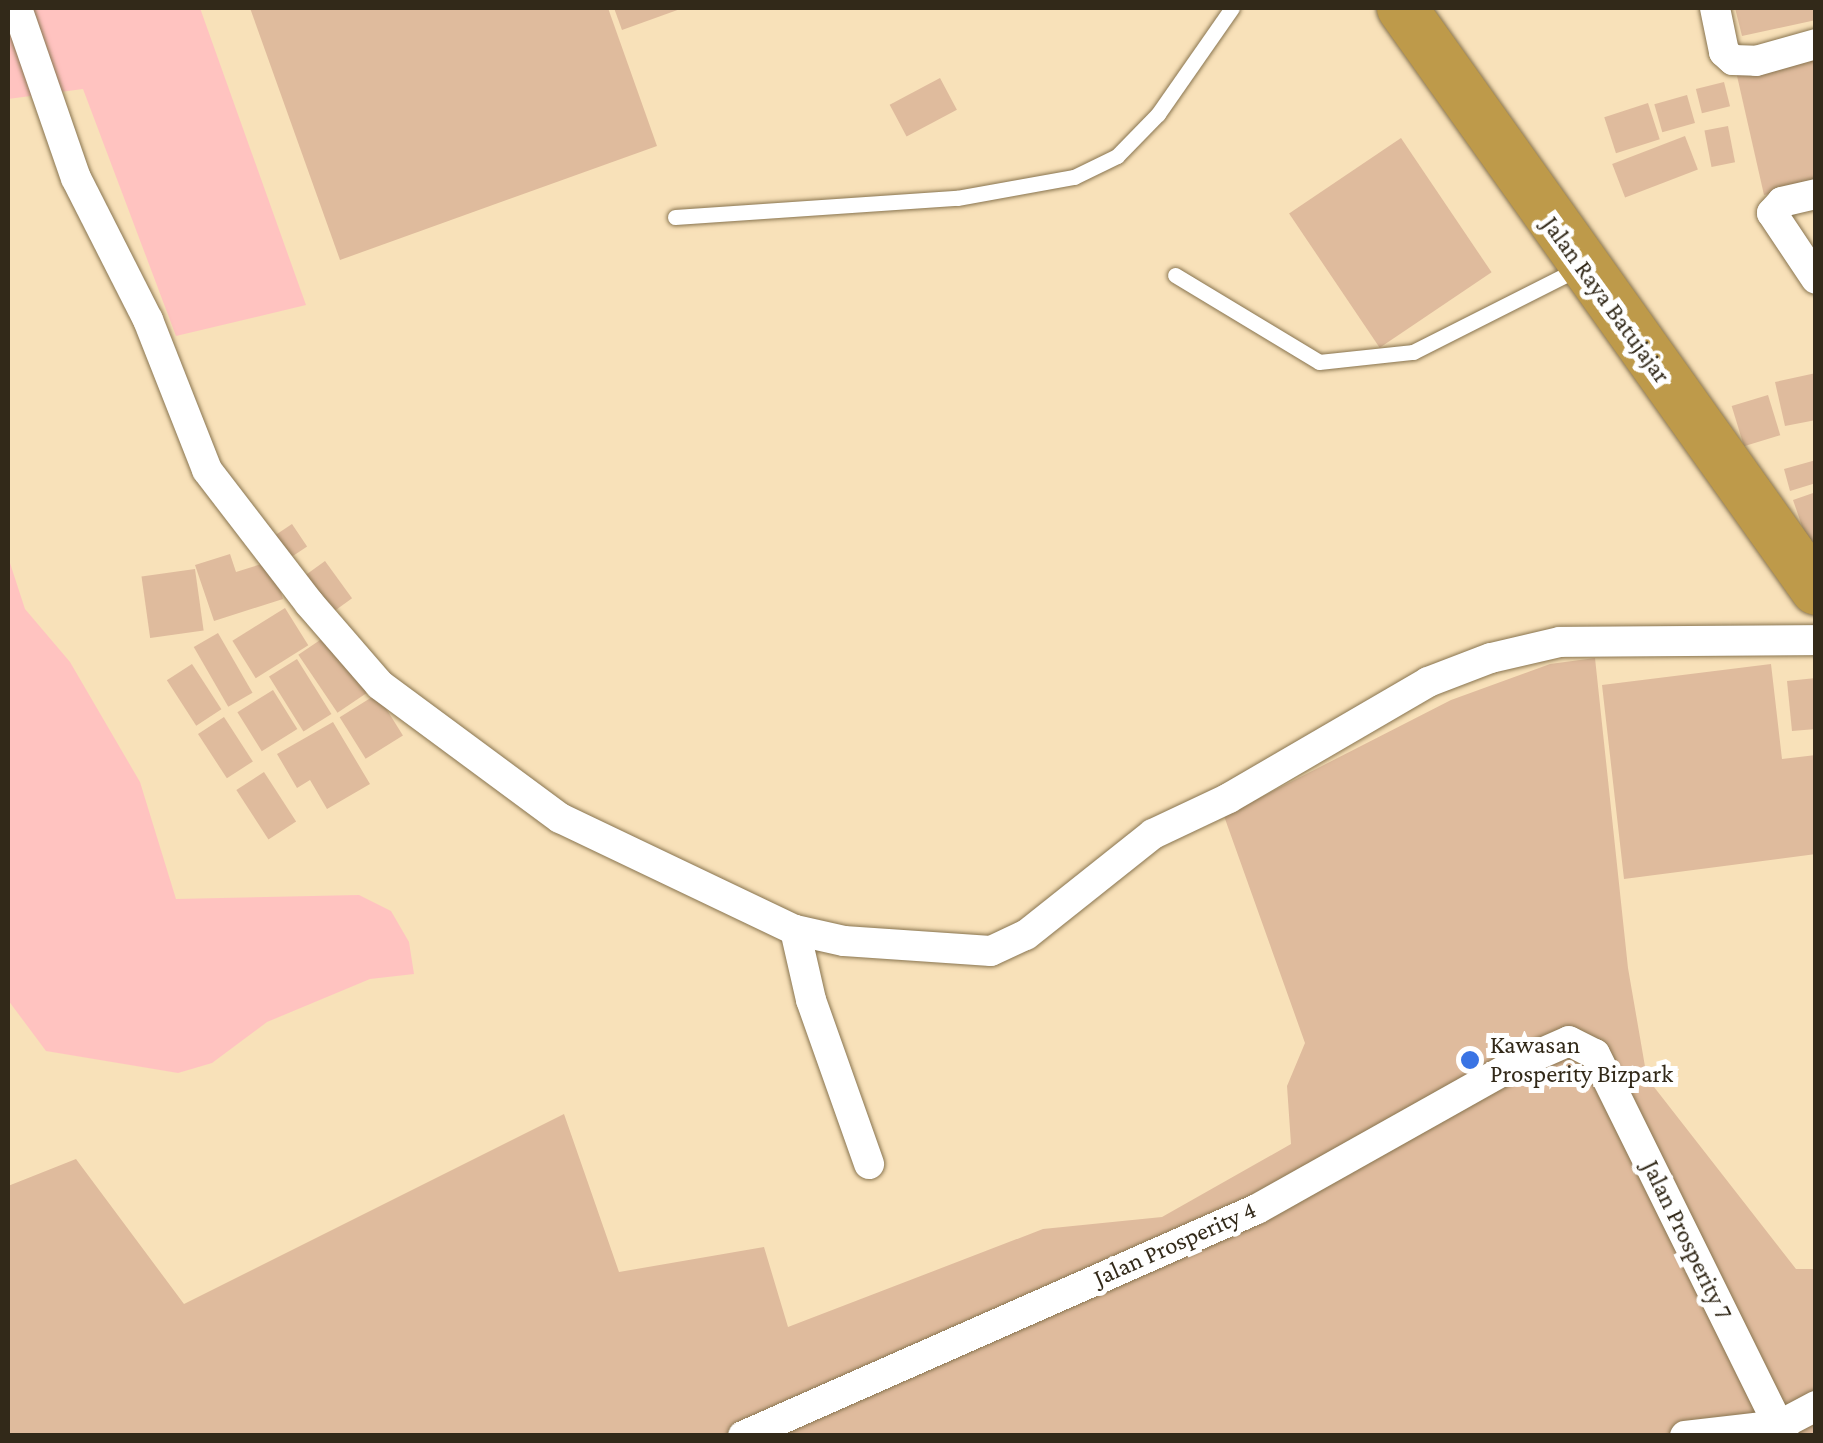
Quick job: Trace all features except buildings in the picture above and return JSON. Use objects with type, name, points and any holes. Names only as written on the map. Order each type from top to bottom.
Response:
[{"type":"highway","name":"Jalan Raya Batujajar","points":[[1402,8],[1816,590]]},
{"type":"street","points":[[17,8],[76,178],[148,320],[201,459],[308,603],[380,685],[560,818],[795,930],[844,941],[991,951],[1026,935],[1152,834],[1229,798],[1428,682],[1491,658],[1560,642],[1816,640]]},
{"type":"street","points":[[1715,8],[1728,58],[1756,61],[1816,44]]},
{"type":"street","points":[[1816,194],[1782,202],[1772,213],[1816,279]]},
{"type":"street","points":[[795,930],[811,1000],[868,1164]]},
{"type":"street","name":"Jalan Prosperity 4","points":[[742,1436],[1257,1209],[1510,1067],[1569,1041],[1595,1054]]},
{"type":"street","name":"Jalan Prosperity 7","points":[[1595,1054],[1782,1430]]},
{"type":"street","points":[[1685,1436],[1782,1430],[1816,1406]]},
{"type":"lane","points":[[675,217],[957,198],[1074,177],[1117,156],[1158,114],[1232,8]]},
{"type":"lane","points":[[1176,274],[1319,362],[1413,352],[1582,266]]},
{"type":"shaded area","points":[[8,8],[200,8],[306,305],[176,336],[83,89],[8,99]]},
{"type":"shaded area","points":[[8,557],[25,609],[70,662],[140,782],[176,899],[359,895],[391,911],[409,942],[414,974],[370,979],[267,1022],[212,1063],[178,1073],[46,1051],[8,1000]]},
{"type":"place","name":"Kawasan Prosperity Bizpark","points":[[1470,1060]]}]
